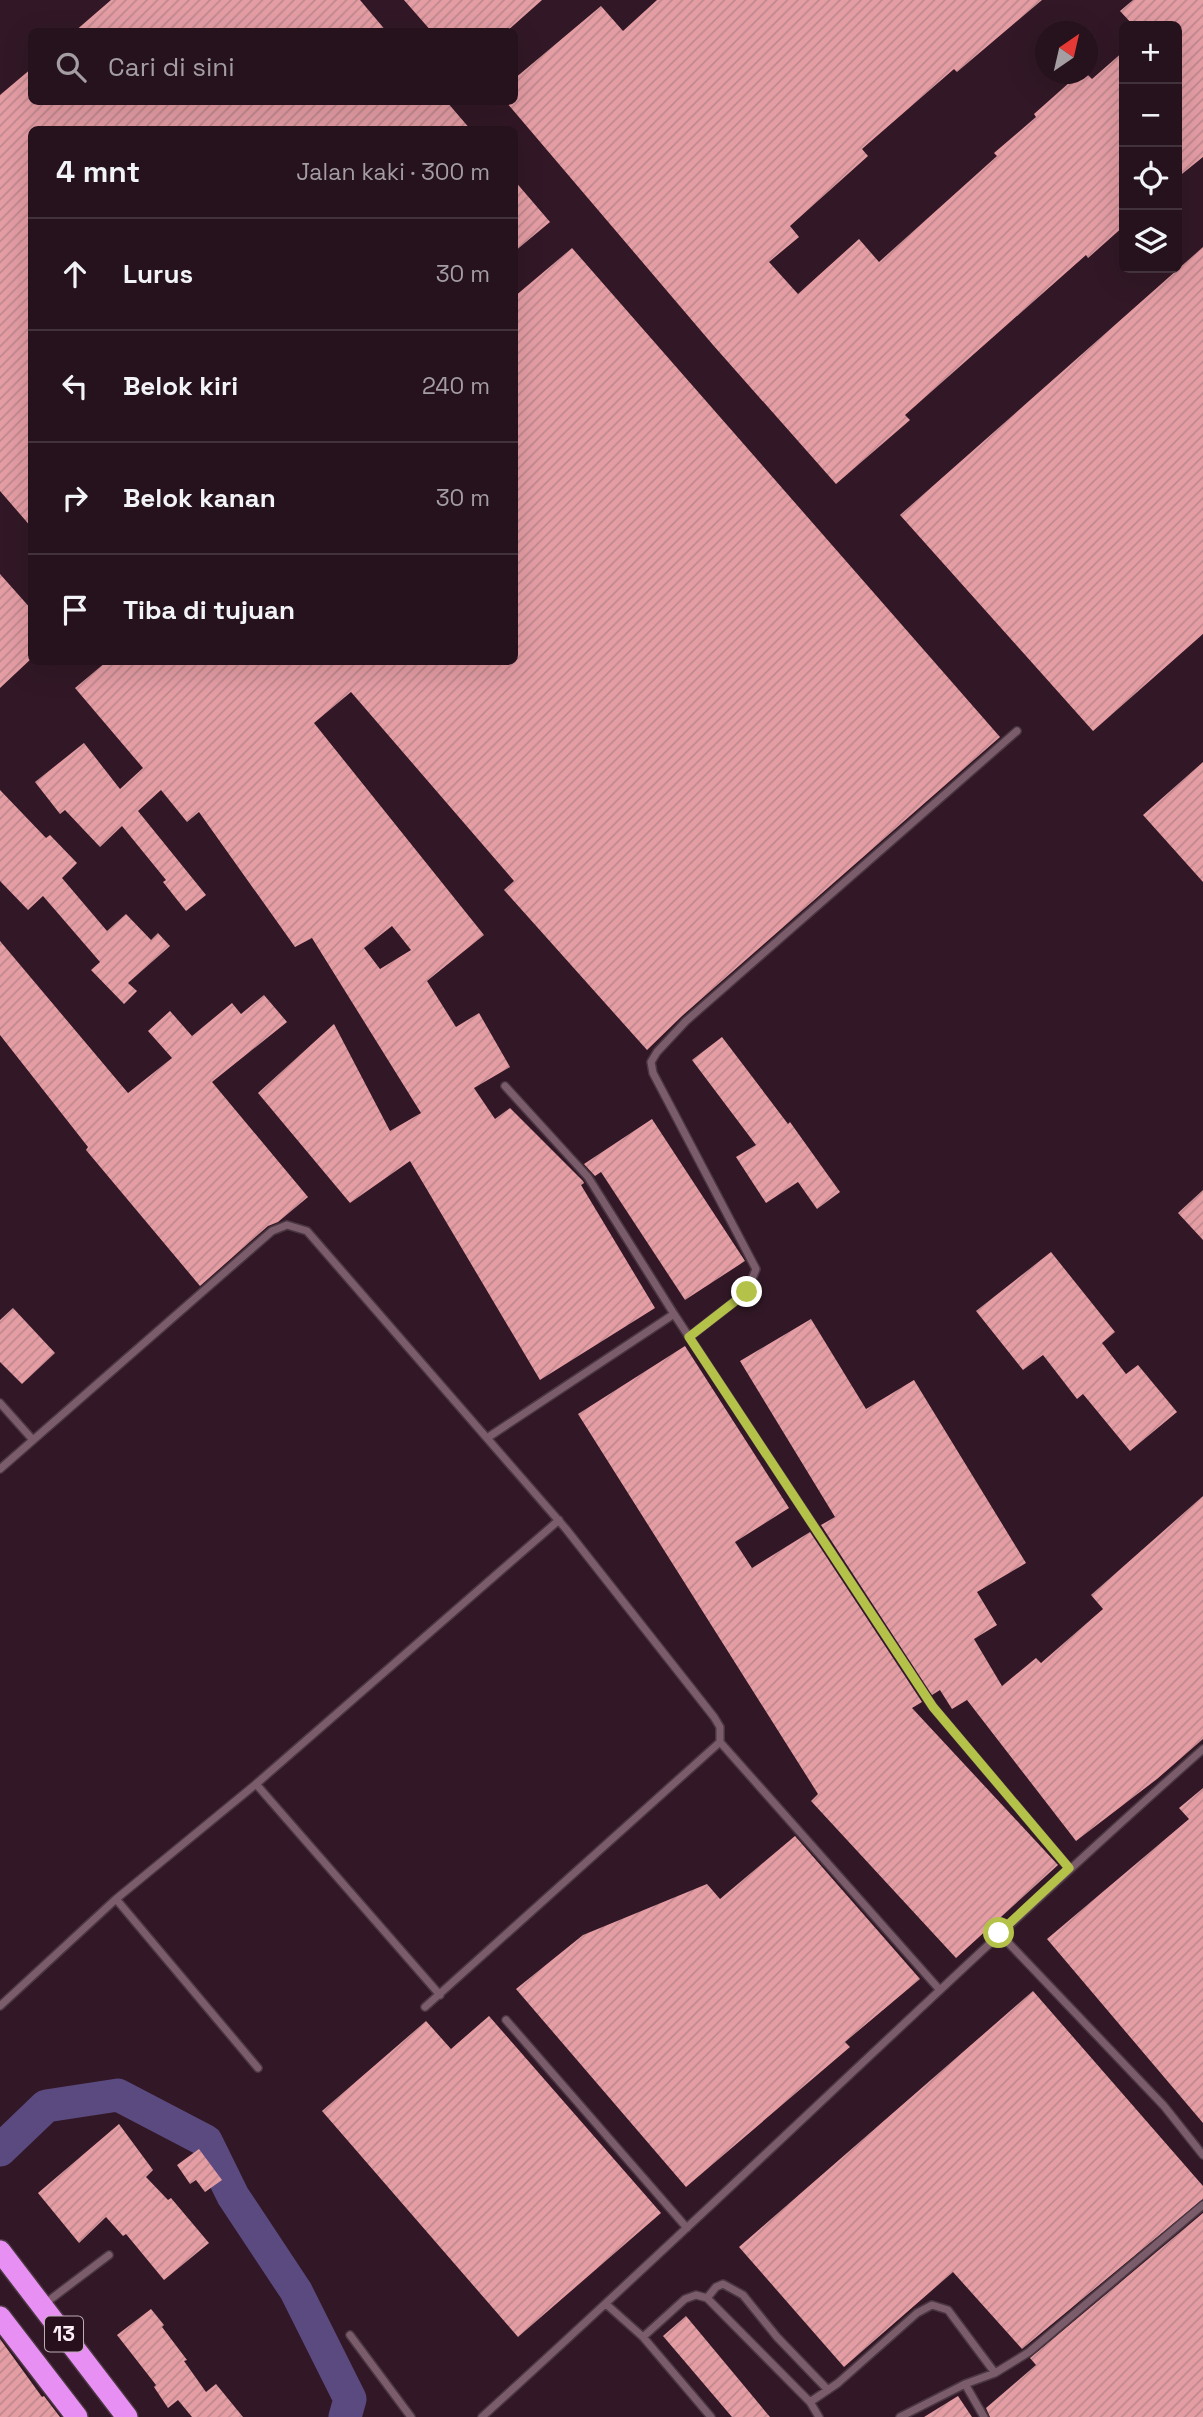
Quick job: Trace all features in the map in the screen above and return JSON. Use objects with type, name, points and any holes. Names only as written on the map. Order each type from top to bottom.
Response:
[{"type":"highway","name":"13","points":[[0,2252],[127,2417]]},
{"type":"highway","name":"13","points":[[0,2317],[77,2417]]},
{"type":"lane","points":[[689,1337],[747,1292],[756,1269],[653,1073],[651,1062],[686,1021],[1017,731]]},
{"type":"lane","points":[[505,1086],[588,1177],[674,1314],[933,1707],[1069,1868]]},
{"type":"lane","points":[[0,1469],[272,1231],[288,1225],[306,1231],[559,1520],[714,1717],[720,1727],[720,1742],[939,1989]]},
{"type":"lane","points":[[487,1438],[674,1314]]},
{"type":"lane","points":[[0,1403],[33,1440]]},
{"type":"lane","points":[[0,2006],[116,1899],[256,1784],[559,1520]]},
{"type":"lane","points":[[425,2007],[720,1742]]},
{"type":"lane","points":[[482,2417],[606,2304],[1069,1868],[1203,1749]]},
{"type":"lane","points":[[256,1784],[440,1995]]},
{"type":"lane","points":[[116,1899],[258,2068]]},
{"type":"lane","points":[[999,1933],[1164,2106],[1203,2155]]},
{"type":"lane","points":[[506,2020],[687,2228]]},
{"type":"lane","points":[[900,2417],[965,2384],[995,2373],[1029,2352],[1203,2205]]},
{"type":"lane","points":[[42,2305],[109,2255]]},
{"type":"lane","points":[[707,2298],[716,2287],[723,2284],[743,2295],[777,2337],[828,2390]]},
{"type":"lane","points":[[643,2337],[685,2299],[696,2295],[707,2298],[810,2402],[820,2417]]},
{"type":"lane","points":[[606,2304],[643,2337],[711,2417]]},
{"type":"lane","points":[[810,2402],[828,2390],[917,2313],[932,2305],[948,2310],[995,2373]]},
{"type":"lane","points":[[350,2335],[411,2417]]},
{"type":"lane","points":[[965,2384],[984,2417]]},
{"type":"building","points":[[111,0],[360,0],[384,28],[79,28]]},
{"type":"building","points":[[404,0],[542,0],[510,28],[428,28]]},
{"type":"building","points":[[657,0],[1042,0],[957,72],[954,69],[862,149],[868,156],[790,226],[799,237],[769,262],[798,294],[859,239],[879,262],[997,156],[994,153],[1036,117],[1034,114],[1068,84],[1098,84],[1098,74],[1119,55],[1119,230],[1088,258],[1086,255],[905,415],[910,420],[836,484],[713,345],[509,105],[518,105],[518,76],[601,6],[623,31]]},
{"type":"building","points":[[1133,0],[1203,0],[1203,157],[1182,174],[1182,21],[1129,21],[1120,11]]},
{"type":"building","points":[[28,71],[28,105],[450,105],[468,126],[28,126],[28,523],[0,491],[0,95]]},
{"type":"building","points":[[518,185],[550,222],[518,249]]},
{"type":"building","points":[[1203,247],[1203,634],[1093,731],[900,515],[1174,273],[1182,273],[1182,266]]},
{"type":"building","points":[[572,248],[1000,737],[682,1016],[647,1050],[504,890],[514,881],[351,692],[314,723],[484,935],[427,981],[456,1027],[479,1013],[510,1067],[474,1088],[495,1119],[510,1108],[583,1181],[581,1185],[655,1308],[540,1380],[410,1161],[350,1203],[258,1093],[334,1024],[390,1131],[421,1113],[312,938],[295,947],[199,812],[187,822],[161,790],[138,811],[206,895],[186,911],[163,882],[166,880],[122,826],[100,847],[65,810],[60,814],[35,782],[84,743],[120,789],[143,768],[75,688],[102,665],[518,665],[518,294]],"holes":[[[392,926],[411,950],[380,969],[364,948]]]},
{"type":"building","points":[[0,574],[28,606],[28,662],[0,688]]},
{"type":"building","points":[[1203,762],[1203,882],[1143,815]]},
{"type":"building","points":[[0,790],[46,838],[50,835],[77,863],[62,878],[107,931],[126,914],[151,940],[158,933],[170,946],[128,983],[137,991],[124,1004],[91,970],[100,962],[43,896],[28,910],[0,881]]},
{"type":"building","points":[[0,941],[128,1093],[172,1058],[148,1031],[170,1011],[192,1036],[232,1003],[241,1014],[264,995],[287,1022],[212,1082],[308,1197],[278,1222],[268,1226],[200,1286],[86,1150],[88,1147],[0,1035]]},
{"type":"building","points":[[722,1037],[788,1124],[790,1122],[840,1192],[817,1209],[798,1182],[766,1203],[736,1157],[756,1145],[692,1060]]},
{"type":"building","points":[[652,1119],[745,1261],[685,1300],[601,1172],[595,1176],[584,1164]]},
{"type":"building","points":[[1203,1190],[1203,1240],[1178,1213]]},
{"type":"building","points":[[1051,1252],[1115,1332],[1102,1343],[1126,1374],[1138,1365],[1177,1412],[1130,1451],[1083,1394],[1077,1399],[1043,1355],[1023,1370],[976,1311]]},
{"type":"building","points":[[13,1308],[55,1353],[22,1384],[0,1362],[0,1320]]},
{"type":"building","points":[[811,1319],[866,1409],[914,1380],[1026,1563],[977,1592],[997,1625],[974,1639],[1002,1686],[1036,1658],[1041,1663],[1103,1609],[1091,1595],[1203,1496],[1203,1739],[1157,1779],[1076,1841],[967,1700],[952,1709],[940,1690],[932,1695],[821,1525],[835,1517],[740,1361]]},
{"type":"building","points":[[685,1346],[789,1508],[735,1542],[752,1568],[810,1532],[922,1702],[912,1708],[1058,1865],[956,1958],[811,1801],[818,1794],[578,1414]]},
{"type":"building","points":[[1203,1788],[1203,2123],[1047,1939],[1189,1819],[1179,1808]]},
{"type":"building","points":[[795,1836],[920,1979],[845,2042],[850,2047],[686,2187],[516,1989],[583,1935],[707,1884],[720,1899]]},
{"type":"building","points":[[1033,1991],[1203,2186],[1203,2199],[1022,2349],[953,2272],[844,2367],[739,2247]]},
{"type":"building","points":[[489,2016],[661,2213],[518,2337],[322,2111],[426,2021],[451,2049]]},
{"type":"building","points":[[119,2124],[153,2170],[146,2177],[168,2200],[171,2198],[209,2243],[164,2280],[126,2234],[123,2236],[106,2217],[79,2243],[38,2193]]},
{"type":"building","points":[[199,2149],[222,2180],[205,2192],[196,2180],[190,2184],[177,2165]]},
{"type":"building","points":[[1203,2213],[1203,2417],[990,2417],[986,2408],[1036,2365],[1030,2358]]},
{"type":"building","points":[[151,2309],[206,2392],[216,2384],[243,2417],[192,2417],[178,2400],[168,2408],[154,2387],[156,2385],[117,2335]]},
{"type":"building","points":[[686,2316],[770,2417],[732,2417],[663,2336]]},
{"type":"building","points":[[0,2339],[42,2397],[44,2396],[60,2417],[0,2417]]},
{"type":"building","points":[[958,2396],[972,2417],[924,2417]]},
{"type":"waterway","points":[[0,2150],[46,2106],[118,2095],[206,2141],[233,2196],[296,2291],[350,2399],[345,2417]]},
{"type":"route","points":[[747,1292],[689,1337],[933,1707],[1069,1868],[999,1933]]}]
